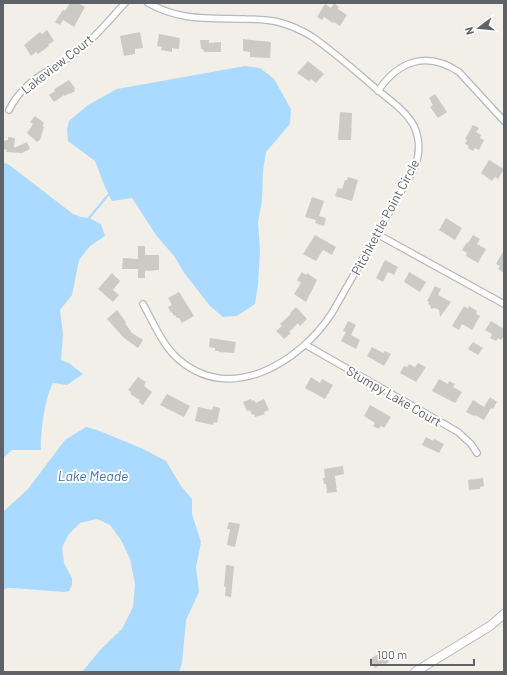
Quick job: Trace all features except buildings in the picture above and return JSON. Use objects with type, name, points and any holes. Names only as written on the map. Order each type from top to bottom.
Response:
[{"type":"main road","points":[[416,672],[490,626],[504,614]]},
{"type":"street","name":"Lakeview Court","points":[[9,110],[21,91],[92,39],[125,3]]},
{"type":"street","name":"Pitchkettle Point Circle","points":[[142,304],[164,342],[183,363],[193,369],[213,376],[231,379],[253,375],[281,362],[306,345],[328,318],[415,167],[419,150],[417,133],[408,117],[311,36],[290,26],[263,20],[190,18],[178,16],[148,3]]},
{"type":"street","points":[[378,91],[390,76],[409,64],[425,60],[436,62],[459,72],[504,121]]},
{"type":"street","points":[[377,234],[504,304]]},
{"type":"street","name":"Stumpy Lake Court","points":[[306,345],[458,432],[472,444],[477,452]]},
{"type":"water","points":[[245,66],[260,68],[274,79],[291,109],[290,124],[266,152],[263,171],[262,200],[258,222],[260,251],[258,285],[255,304],[237,316],[223,317],[210,306],[185,274],[174,256],[156,235],[132,198],[112,201],[95,161],[68,141],[67,130],[69,121],[88,105],[117,89]]},
{"type":"water","name":"Lake Meade","points":[[3,163],[8,164],[73,214],[89,218],[101,224],[105,236],[90,246],[79,260],[72,295],[60,310],[63,334],[61,360],[69,363],[83,374],[67,385],[53,383],[50,389],[44,416],[41,435],[41,450],[12,450],[3,458]]},
{"type":"water","name":"Lake Meade","points":[[86,427],[141,448],[166,461],[181,486],[192,499],[192,514],[201,542],[196,567],[199,592],[186,620],[182,663],[179,672],[82,672],[101,649],[122,629],[133,607],[135,584],[130,559],[121,540],[110,525],[97,519],[80,523],[68,535],[62,548],[64,563],[72,578],[72,585],[69,591],[64,592],[12,588],[3,590],[3,512],[28,489],[65,440]]},
{"type":"waterway","points":[[89,218],[109,194]]}]
